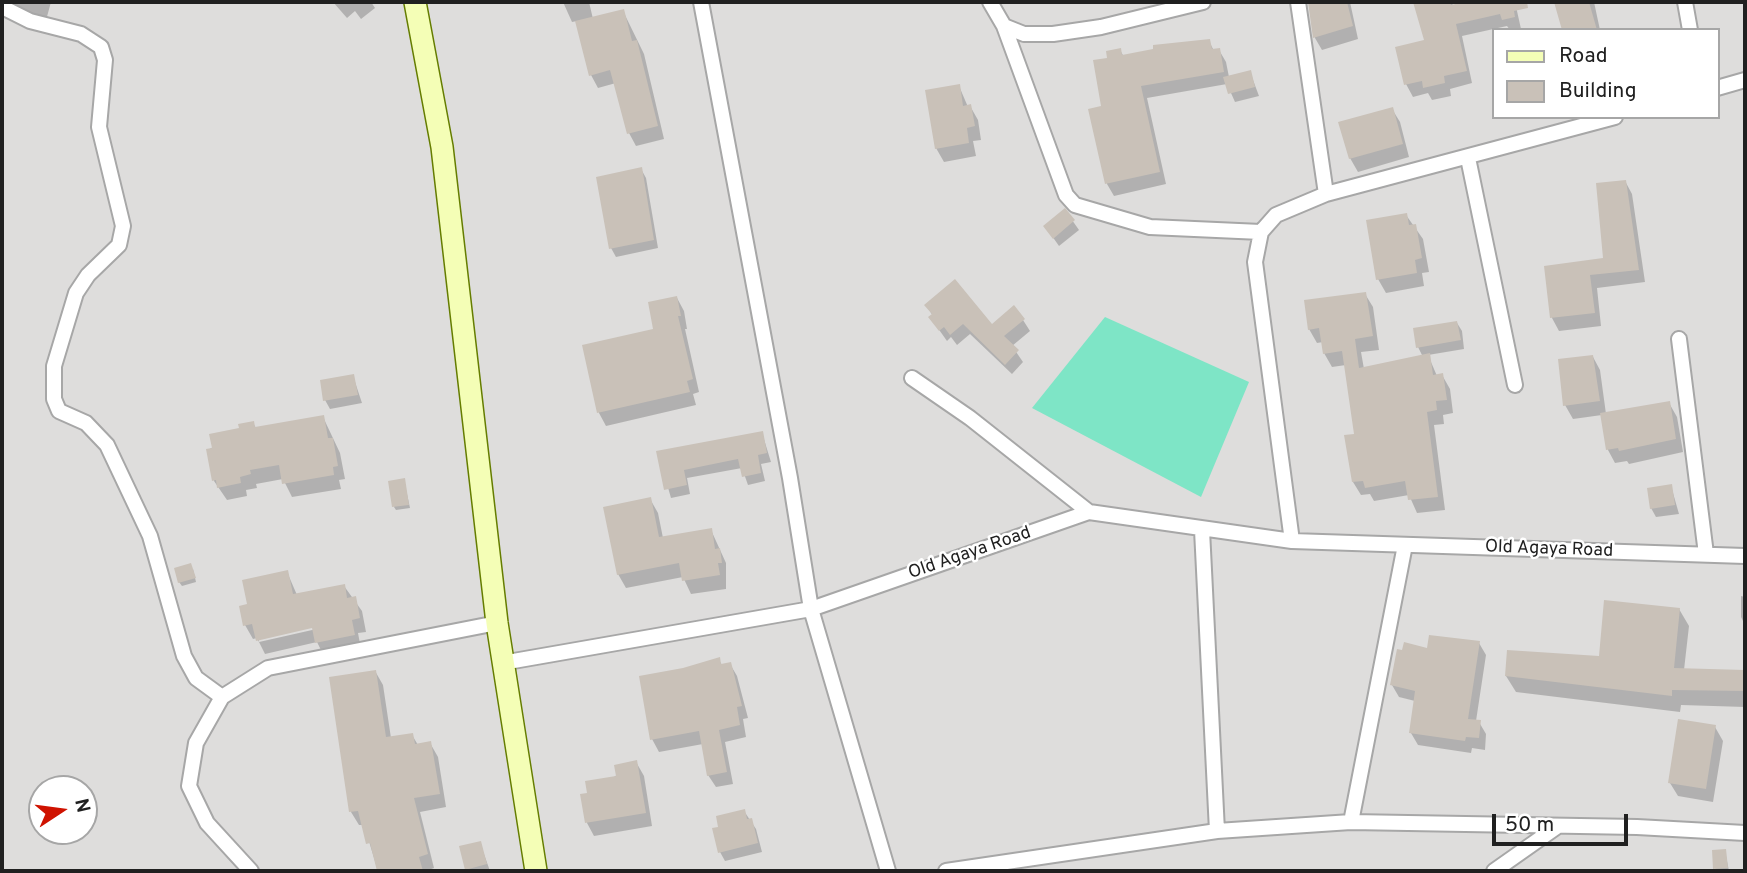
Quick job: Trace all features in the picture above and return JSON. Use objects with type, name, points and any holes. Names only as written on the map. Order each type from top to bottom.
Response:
[{"type":"street","points":[[415,2],[442,147],[502,663],[536,871]]},
{"type":"street","points":[[701,2],[788,464],[811,609],[888,871]]},
{"type":"street","points":[[990,2],[1004,26],[1066,195],[1075,205],[1150,226],[1261,232]]},
{"type":"street","points":[[1004,26],[1024,34],[1053,34],[1101,27],[1203,2]]},
{"type":"street","points":[[1298,2],[1326,194]]},
{"type":"street","points":[[1685,2],[1690,28]]},
{"type":"street","points":[[2,7],[30,21],[81,34],[101,47],[105,60],[99,127],[122,226],[119,245],[88,275],[76,293],[54,366],[54,399],[59,411],[86,423],[107,445],[150,536],[184,656],[196,678],[222,697]]},
{"type":"street","points":[[1719,88],[1745,80]]},
{"type":"street","points":[[1293,541],[1255,262],[1261,232],[1276,215],[1326,194],[1608,119]]},
{"type":"street","points":[[1468,158],[1515,384]]},
{"type":"street","points":[[1679,339],[1706,554]]},
{"type":"street","points":[[912,378],[970,418],[1089,512]]},
{"type":"street","name":"Old Agaya Road","points":[[502,663],[811,609],[1089,512],[1293,541],[1745,555]]},
{"type":"street","points":[[1202,530],[1217,831]]},
{"type":"street","points":[[1351,822],[1405,545]]},
{"type":"street","points":[[251,871],[207,823],[190,786],[196,743],[222,697],[268,668],[497,623]]},
{"type":"street","points":[[946,871],[1217,831],[1351,822],[1558,825],[1745,833]]},
{"type":"street","points":[[1494,871],[1558,825]]},
{"type":"shaded area","points":[[2,2],[1745,2],[1745,871],[2,871]]},
{"type":"green space","points":[[1105,317],[1249,382],[1201,497],[1032,408]]},
{"type":"building","points":[[1308,2],[1347,2],[1353,26],[1313,38]]},
{"type":"building","points":[[1413,2],[1450,2],[1451,5],[1464,2],[1527,2],[1528,8],[1514,11],[1515,17],[1502,20],[1500,14],[1456,24],[1467,71],[1444,76],[1445,83],[1423,88],[1422,81],[1404,85],[1395,47],[1424,40]]},
{"type":"building","points":[[1554,2],[1589,2],[1596,28],[1561,28]]},
{"type":"building","points":[[624,9],[632,41],[637,40],[658,126],[627,134],[610,70],[589,76],[575,21]]},
{"type":"building","points":[[1210,39],[1212,49],[1220,48],[1224,72],[1141,86],[1160,172],[1105,184],[1088,109],[1101,106],[1093,60],[1107,58],[1106,51],[1121,48],[1122,55],[1153,49],[1153,45]]},
{"type":"building","points":[[1251,70],[1255,87],[1228,94],[1223,77]]},
{"type":"building","points":[[960,84],[963,106],[971,104],[975,126],[967,128],[969,143],[935,149],[925,90]]},
{"type":"building","points":[[1393,107],[1403,144],[1349,159],[1338,122]]},
{"type":"building","points":[[642,167],[654,240],[609,249],[596,177]]},
{"type":"building","points":[[1626,180],[1639,270],[1590,275],[1595,313],[1550,318],[1544,266],[1603,258],[1596,183]]},
{"type":"building","points":[[1065,208],[1075,220],[1053,239],[1043,226]]},
{"type":"building","points":[[1407,213],[1409,225],[1416,224],[1422,258],[1415,260],[1417,273],[1376,280],[1366,220]]},
{"type":"building","points":[[955,279],[992,324],[1014,305],[1025,319],[1004,336],[1019,350],[1005,365],[963,324],[950,335],[944,327],[939,331],[928,317],[932,314],[924,305]]},
{"type":"building","points":[[1366,292],[1373,336],[1355,339],[1359,368],[1430,353],[1433,375],[1443,373],[1447,400],[1436,401],[1437,410],[1427,412],[1438,497],[1408,500],[1405,481],[1365,488],[1363,481],[1352,482],[1344,435],[1354,434],[1342,351],[1323,354],[1319,328],[1308,330],[1304,300]]},
{"type":"building","points":[[677,296],[681,316],[678,316],[693,379],[687,381],[690,392],[597,413],[582,345],[653,329],[648,302]]},
{"type":"building","points":[[1457,321],[1461,340],[1416,348],[1413,328]]},
{"type":"building","points":[[1593,355],[1600,401],[1563,406],[1558,359]]},
{"type":"building","points":[[354,374],[358,395],[323,401],[320,380]]},
{"type":"building","points":[[1670,401],[1676,439],[1619,451],[1618,448],[1606,450],[1600,413]]},
{"type":"building","points":[[324,415],[328,438],[333,438],[338,466],[333,467],[334,475],[282,484],[279,465],[250,470],[251,474],[240,477],[241,483],[217,488],[216,480],[212,481],[206,449],[212,448],[209,434],[239,428],[238,424],[254,421],[255,427]]},
{"type":"building","points":[[763,431],[767,453],[758,455],[761,473],[742,477],[738,459],[684,470],[687,485],[664,490],[656,451]]},
{"type":"building","points":[[405,478],[409,505],[392,507],[388,481]]},
{"type":"building","points":[[1672,484],[1675,505],[1650,509],[1647,488]]},
{"type":"building","points":[[651,497],[659,537],[712,528],[715,549],[720,548],[720,575],[682,581],[679,563],[617,575],[603,507]]},
{"type":"building","points":[[191,563],[196,578],[178,583],[174,568]]},
{"type":"building","points":[[288,570],[293,594],[345,584],[347,598],[356,596],[360,618],[352,620],[355,635],[315,643],[312,628],[256,641],[252,624],[243,626],[239,606],[247,604],[242,580]]},
{"type":"building","points":[[1604,600],[1680,608],[1674,668],[1745,670],[1745,691],[1672,690],[1672,696],[1505,676],[1507,650],[1599,656]]},
{"type":"building","points":[[1429,635],[1480,641],[1468,719],[1481,720],[1479,738],[1466,737],[1465,741],[1409,733],[1415,691],[1390,685],[1397,649],[1402,650],[1404,642],[1427,648]]},
{"type":"building","points":[[720,657],[721,664],[731,662],[742,706],[737,707],[740,725],[719,730],[727,772],[707,776],[699,731],[650,740],[639,676],[683,668]]},
{"type":"building","points":[[376,670],[386,737],[413,733],[415,744],[431,741],[440,794],[414,798],[428,854],[419,857],[423,871],[377,871],[370,843],[366,844],[358,811],[349,812],[329,677]]},
{"type":"building","points":[[1678,719],[1716,725],[1706,789],[1668,783]]},
{"type":"building","points":[[637,760],[646,813],[585,823],[580,794],[587,793],[585,781],[616,776],[614,765]]},
{"type":"building","points":[[745,809],[747,819],[752,818],[758,843],[718,853],[712,828],[718,827],[716,816]]},
{"type":"building","points":[[481,841],[487,864],[465,870],[459,846]]},
{"type":"building","points":[[1726,849],[1728,868],[1713,869],[1712,850]]}]
